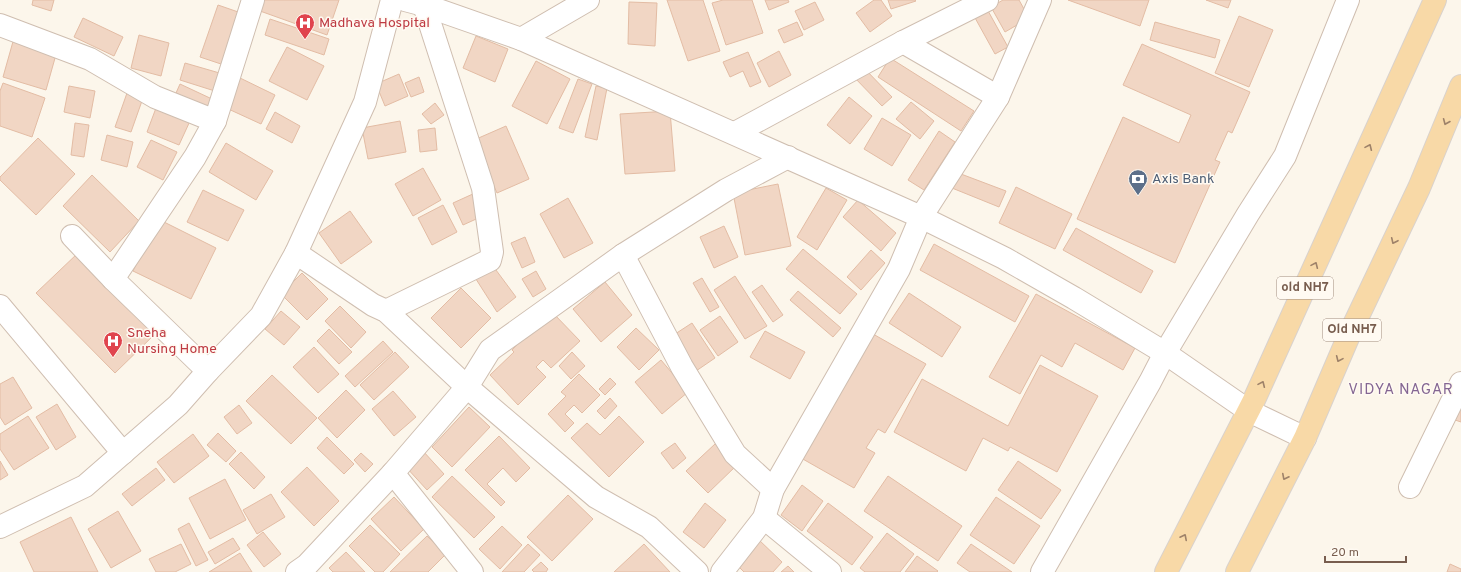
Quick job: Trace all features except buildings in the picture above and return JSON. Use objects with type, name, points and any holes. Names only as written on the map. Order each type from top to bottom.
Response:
[{"type":"main road","name":"old NH7","points":[[1166,572],[1249,411],[1435,0]]},
{"type":"main road","name":"Old NH7","points":[[1238,572],[1305,438],[1350,333],[1419,188],[1461,86]]},
{"type":"street","points":[[113,279],[195,157],[215,121],[253,0]]},
{"type":"street","points":[[0,528],[85,486],[178,405],[260,316],[296,253],[365,102],[392,0]]},
{"type":"street","points":[[521,39],[588,0]]},
{"type":"street","points":[[734,133],[903,42],[987,0]]},
{"type":"street","points":[[722,572],[764,518],[773,489],[899,269],[921,217],[998,97],[1040,0]]},
{"type":"street","points":[[1042,572],[1165,353],[1248,214],[1285,156],[1348,0]]},
{"type":"street","points":[[386,311],[490,260],[492,252],[483,188],[415,2]]},
{"type":"street","points":[[415,2],[521,39],[921,217],[1004,258],[1074,298],[1165,353],[1249,411],[1305,438]]},
{"type":"street","points":[[0,25],[90,59],[155,97],[215,121]]},
{"type":"street","points":[[903,42],[998,97]]},
{"type":"street","points":[[297,572],[307,565],[393,473],[467,387],[490,350],[623,255],[726,190],[788,157]]},
{"type":"street","points":[[72,236],[113,279],[208,371]]},
{"type":"street","points":[[296,253],[373,305],[386,311],[467,387],[596,497],[649,527],[697,572]]},
{"type":"street","points":[[623,255],[682,367],[735,454],[773,489]]},
{"type":"street","points":[[0,306],[124,453]]},
{"type":"street","points":[[1410,487],[1461,383]]},
{"type":"street","points":[[393,473],[472,572]]},
{"type":"street","points":[[764,518],[830,572]]},
{"type":"place","name":"Madhava Hospital","points":[[305,40]]},
{"type":"place","name":"Axis Bank","points":[[1138,196]]},
{"type":"place","name":"Sneha Nursing Home","points":[[113,358]]},
{"type":"district","name":"VIDYA NAGAR","points":[[1401,390]]}]
